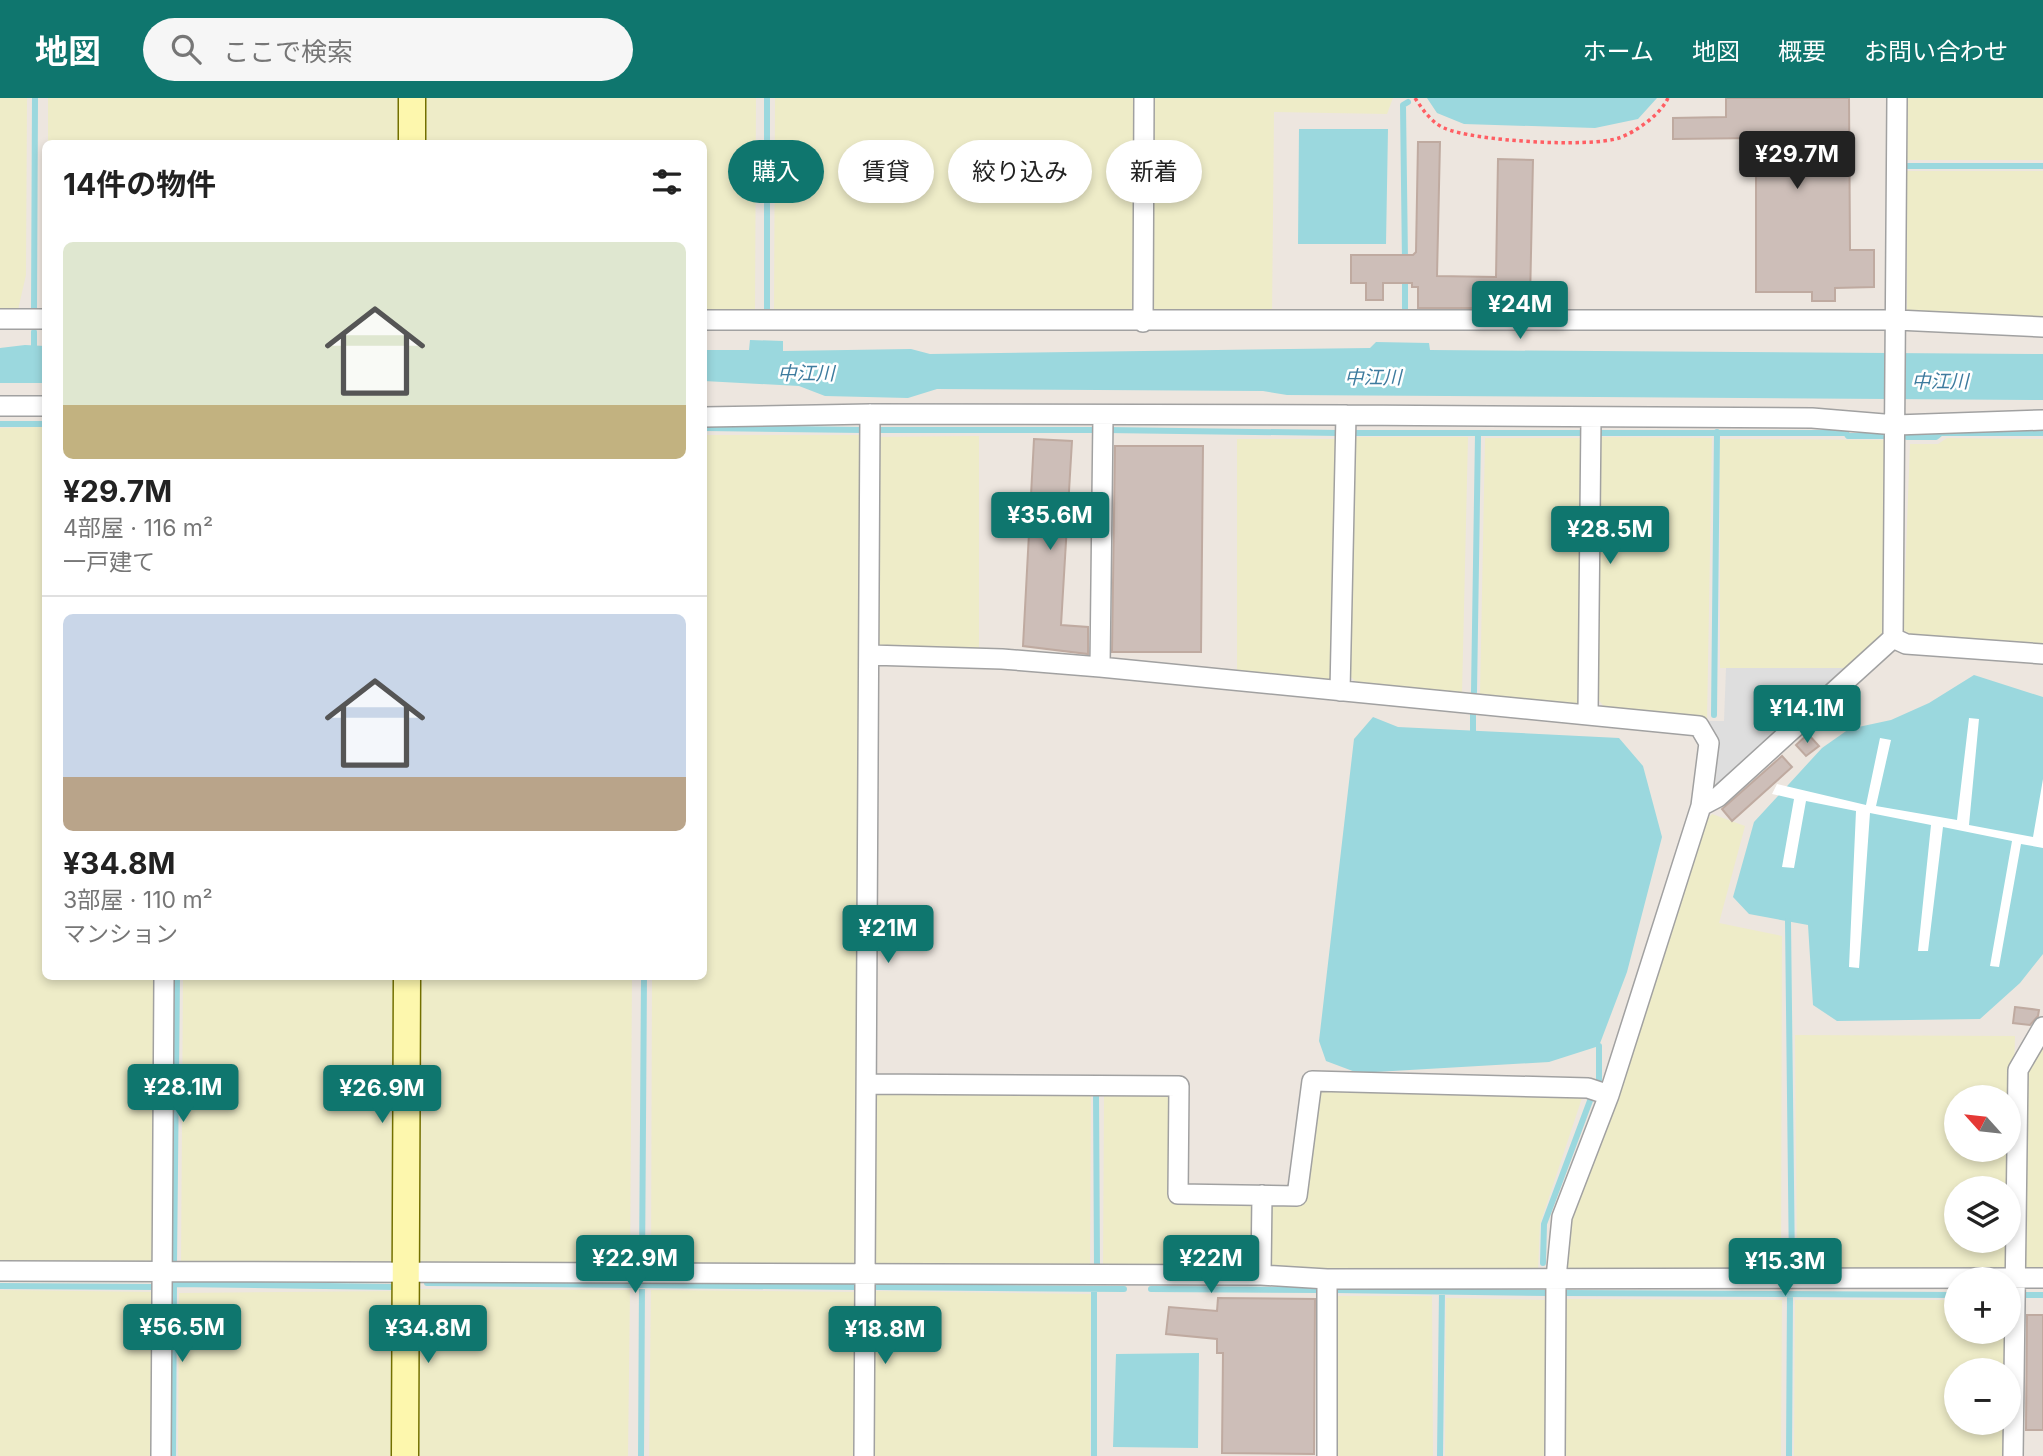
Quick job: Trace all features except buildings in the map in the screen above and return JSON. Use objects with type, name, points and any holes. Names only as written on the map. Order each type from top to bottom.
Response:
[{"type":"street","points":[[412,98],[412,140]]},
{"type":"street","points":[[1143,322],[1144,98]]},
{"type":"street","points":[[1701,806],[1718,797],[1893,638],[1897,98]]},
{"type":"street","points":[[0,319],[42,319]]},
{"type":"street","points":[[707,320],[1896,329],[2043,327]]},
{"type":"street","points":[[0,406],[42,407]]},
{"type":"street","points":[[707,417],[870,414],[1103,417],[1346,415],[2043,420]]},
{"type":"street","points":[[864,1456],[870,414]]},
{"type":"street","points":[[1340,691],[1346,415]]},
{"type":"street","points":[[1100,667],[1103,417]]},
{"type":"street","points":[[1588,714],[1591,417]]},
{"type":"street","points":[[1893,638],[1906,644],[2043,654]]},
{"type":"street","points":[[870,655],[1002,659],[1100,667],[1699,726],[1709,743],[1701,806],[1609,1095],[1562,1217],[1556,1278],[1555,1456]]},
{"type":"street","points":[[160,1456],[164,980]]},
{"type":"street","points":[[405,1456],[407,980]]},
{"type":"street","points":[[2014,1267],[2018,1070],[2043,1027]]},
{"type":"street","points":[[867,1084],[1179,1086],[1178,1194],[1297,1196],[1312,1081],[1588,1088],[1609,1095]]},
{"type":"street","points":[[1261,1275],[1262,1195]]},
{"type":"street","points":[[0,1271],[1261,1275],[1327,1279],[1944,1278]]},
{"type":"street","points":[[2021,1278],[2043,1278]]},
{"type":"street","points":[[1326,1456],[1327,1279]]},
{"type":"street","points":[[2013,1456],[2014,1344]]},
{"type":"path","points":[[1415,98],[1425,114],[1442,127],[1466,136],[1589,143],[1619,138],[1639,128],[1668,98]]},
{"type":"shaded area","points":[[0,98],[27,98],[26,275],[17,314],[0,313]]},
{"type":"shaded area","points":[[48,98],[402,98],[402,140],[48,140]]},
{"type":"shaded area","points":[[425,98],[756,98],[756,140],[728,140],[728,203],[756,203],[755,318],[707,318],[707,140],[425,140]]},
{"type":"shaded area","points":[[775,98],[1139,98],[1139,140],[1106,140],[1106,203],[1138,203],[1138,308],[1132,318],[774,317],[775,203],[824,203],[824,140],[775,140]]},
{"type":"shaded area","points":[[1152,98],[1393,98],[1387,114],[1274,112],[1272,318],[1151,312],[1152,203],[1202,203],[1202,140],[1152,140]]},
{"type":"shaded area","points":[[1908,98],[2043,98],[2043,160],[1907,160]]},
{"type":"shaded area","points":[[1907,171],[2043,171],[2043,321],[1907,312]]},
{"type":"shaded area","points":[[42,427],[42,980],[158,980],[157,1260],[152,1268],[0,1267],[0,428]]},
{"type":"shaded area","points":[[707,435],[862,435],[859,1263],[854,1269],[651,1269],[652,980],[707,980]]},
{"type":"shaded area","points":[[979,436],[979,651],[890,651],[875,643],[875,437]]},
{"type":"shaded area","points":[[1350,437],[1468,437],[1462,694],[1358,684],[1349,675]]},
{"type":"shaded area","points":[[1597,437],[1712,438],[1707,721],[1605,708],[1597,698]]},
{"type":"shaded area","points":[[1485,438],[1586,438],[1584,696],[1576,705],[1480,696]]},
{"type":"shaded area","points":[[1947,438],[2043,439],[2043,648],[1915,637],[1903,630],[1910,444],[1938,444]]},
{"type":"shaded area","points":[[1237,439],[1338,439],[1333,681],[1237,673]]},
{"type":"shaded area","points":[[1720,439],[1885,440],[1888,620],[1881,635],[1845,668],[1720,668]]},
{"type":"shaded area","points":[[1726,668],[1845,668],[1715,790],[1718,751],[1707,721],[1724,721]]},
{"type":"shaded area","points":[[1712,814],[1745,826],[1719,923],[1782,936],[1781,1272],[1570,1272],[1563,1269],[1568,1225],[1704,823]]},
{"type":"shaded area","points":[[183,980],[397,980],[396,1263],[390,1268],[181,1265]]},
{"type":"shaded area","points":[[419,980],[632,980],[630,1269],[417,1263]]},
{"type":"shaded area","points":[[1795,1035],[2015,1036],[2014,1085],[1944,1085],[1944,1162],[2012,1162],[2011,1176],[1944,1176],[1944,1253],[2009,1253],[2009,1266],[1944,1267],[1944,1272],[1797,1273]]},
{"type":"shaded area","points":[[2043,1038],[2043,1273],[2030,1273],[2020,1267],[2023,1075]]},
{"type":"shaded area","points":[[1318,1085],[1583,1095],[1540,1224],[1538,1272],[1276,1271],[1268,1265],[1267,1211],[1275,1202],[1304,1202]]},
{"type":"shaded area","points":[[880,1089],[1091,1091],[1090,1270],[871,1265],[872,1097]]},
{"type":"shaded area","points":[[1104,1092],[1164,1092],[1174,1101],[1171,1201],[1251,1202],[1256,1211],[1256,1262],[1245,1271],[1103,1271]]},
{"type":"shaded area","points":[[417,1289],[630,1290],[628,1456],[416,1456]]},
{"type":"shaded area","points":[[0,1290],[156,1292],[155,1456],[0,1456]]},
{"type":"shaded area","points":[[651,1290],[860,1292],[859,1456],[649,1456]]},
{"type":"shaded area","points":[[396,1291],[396,1456],[178,1456],[179,1293]]},
{"type":"shaded area","points":[[872,1291],[1091,1294],[1090,1456],[871,1456]]},
{"type":"shaded area","points":[[1334,1296],[1432,1296],[1433,1456],[1331,1456]]},
{"type":"shaded area","points":[[1446,1298],[1549,1300],[1550,1456],[1445,1456]]},
{"type":"shaded area","points":[[1563,1299],[1782,1300],[1781,1456],[1562,1456]]},
{"type":"shaded area","points":[[1795,1300],[1944,1300],[1944,1344],[2008,1344],[2008,1358],[1944,1358],[1944,1435],[2008,1435],[2008,1456],[1794,1456]]},
{"type":"water","points":[[1427,98],[1657,98],[1638,119],[1595,128],[1464,124],[1437,113]]},
{"type":"water","points":[[1299,129],[1388,129],[1386,244],[1298,244]]},
{"type":"water","name":"中江川","points":[[750,340],[783,341],[783,351],[911,349],[930,354],[1370,348],[1376,342],[1429,343],[1430,350],[2043,354],[2043,400],[1287,395],[1263,391],[937,389],[908,398],[825,396],[799,386],[707,381],[707,350],[749,350]]},
{"type":"water","points":[[42,346],[42,383],[0,383],[0,348]]},
{"type":"water","points":[[1974,675],[2043,697],[2043,954],[2020,983],[1980,1019],[1837,1021],[1813,1005],[1808,925],[1749,914],[1733,897],[1754,822],[1822,748],[1849,729],[1891,720],[1929,703]]},
{"type":"water","points":[[1373,717],[1398,727],[1619,738],[1643,766],[1662,837],[1627,972],[1599,1046],[1549,1062],[1358,1073],[1326,1061],[1319,1041],[1354,739]]},
{"type":"water","points":[[1199,1353],[1198,1448],[1113,1447],[1116,1354]]},
{"type":"pier","points":[[1969,718],[1979,719],[1969,825],[2033,837],[2043,779],[2043,848],[2021,844],[1999,967],[1990,966],[2012,841],[1943,827],[1928,951],[1918,951],[1931,825],[1870,813],[1859,968],[1849,967],[1856,811],[1806,801],[1794,868],[1782,867],[1794,799],[1772,794],[1777,784],[1866,805],[1880,738],[1891,740],[1876,806],[1957,820]]},
{"type":"waterway","points":[[34,312],[35,98]]},
{"type":"waterway","points":[[767,98],[767,313]]},
{"type":"waterway","points":[[1405,261],[1403,105],[1408,102]]},
{"type":"waterway","points":[[1908,166],[2043,166]]},
{"type":"waterway","points":[[1405,275],[1405,310]]},
{"type":"waterway","points":[[34,332],[34,351]]},
{"type":"waterway","points":[[0,424],[42,424]]},
{"type":"waterway","points":[[707,428],[863,430]]},
{"type":"waterway","points":[[877,430],[1094,430]]},
{"type":"waterway","points":[[1106,430],[1339,433]]},
{"type":"waterway","points":[[1714,715],[1717,432]]},
{"type":"waterway","points":[[1349,433],[1587,433]]},
{"type":"waterway","points":[[1597,433],[1846,433],[1848,436],[1885,436]]},
{"type":"waterway","points":[[1907,437],[1936,437],[1941,433],[2043,433]]},
{"type":"waterway","points":[[1474,692],[1478,434]]},
{"type":"waterway","points":[[1473,712],[1473,732]]},
{"type":"waterway","points":[[1788,921],[1792,1270]]},
{"type":"waterway","points":[[174,1264],[177,980]]},
{"type":"waterway","points":[[642,1269],[644,980]]},
{"type":"waterway","points":[[1599,1046],[1599,1080]]},
{"type":"waterway","points":[[1096,1092],[1097,1268]]},
{"type":"waterway","points":[[1543,1263],[1544,1224],[1591,1098]]},
{"type":"waterway","points":[[173,1456],[174,1283]]},
{"type":"waterway","points":[[427,1283],[857,1287]]},
{"type":"waterway","points":[[641,1456],[642,1283]]},
{"type":"waterway","points":[[174,1284],[396,1287]]},
{"type":"waterway","points":[[0,1286],[157,1287]]},
{"type":"waterway","points":[[877,1287],[1124,1289]]},
{"type":"waterway","points":[[1094,1289],[1094,1456]]},
{"type":"waterway","points":[[1151,1289],[1318,1290]]},
{"type":"waterway","points":[[1336,1290],[1548,1293]]},
{"type":"waterway","points":[[1440,1456],[1442,1291]]},
{"type":"waterway","points":[[1564,1293],[1944,1295]]},
{"type":"waterway","points":[[1789,1456],[1790,1294]]},
{"type":"waterway","points":[[2022,1295],[2043,1295]]}]
